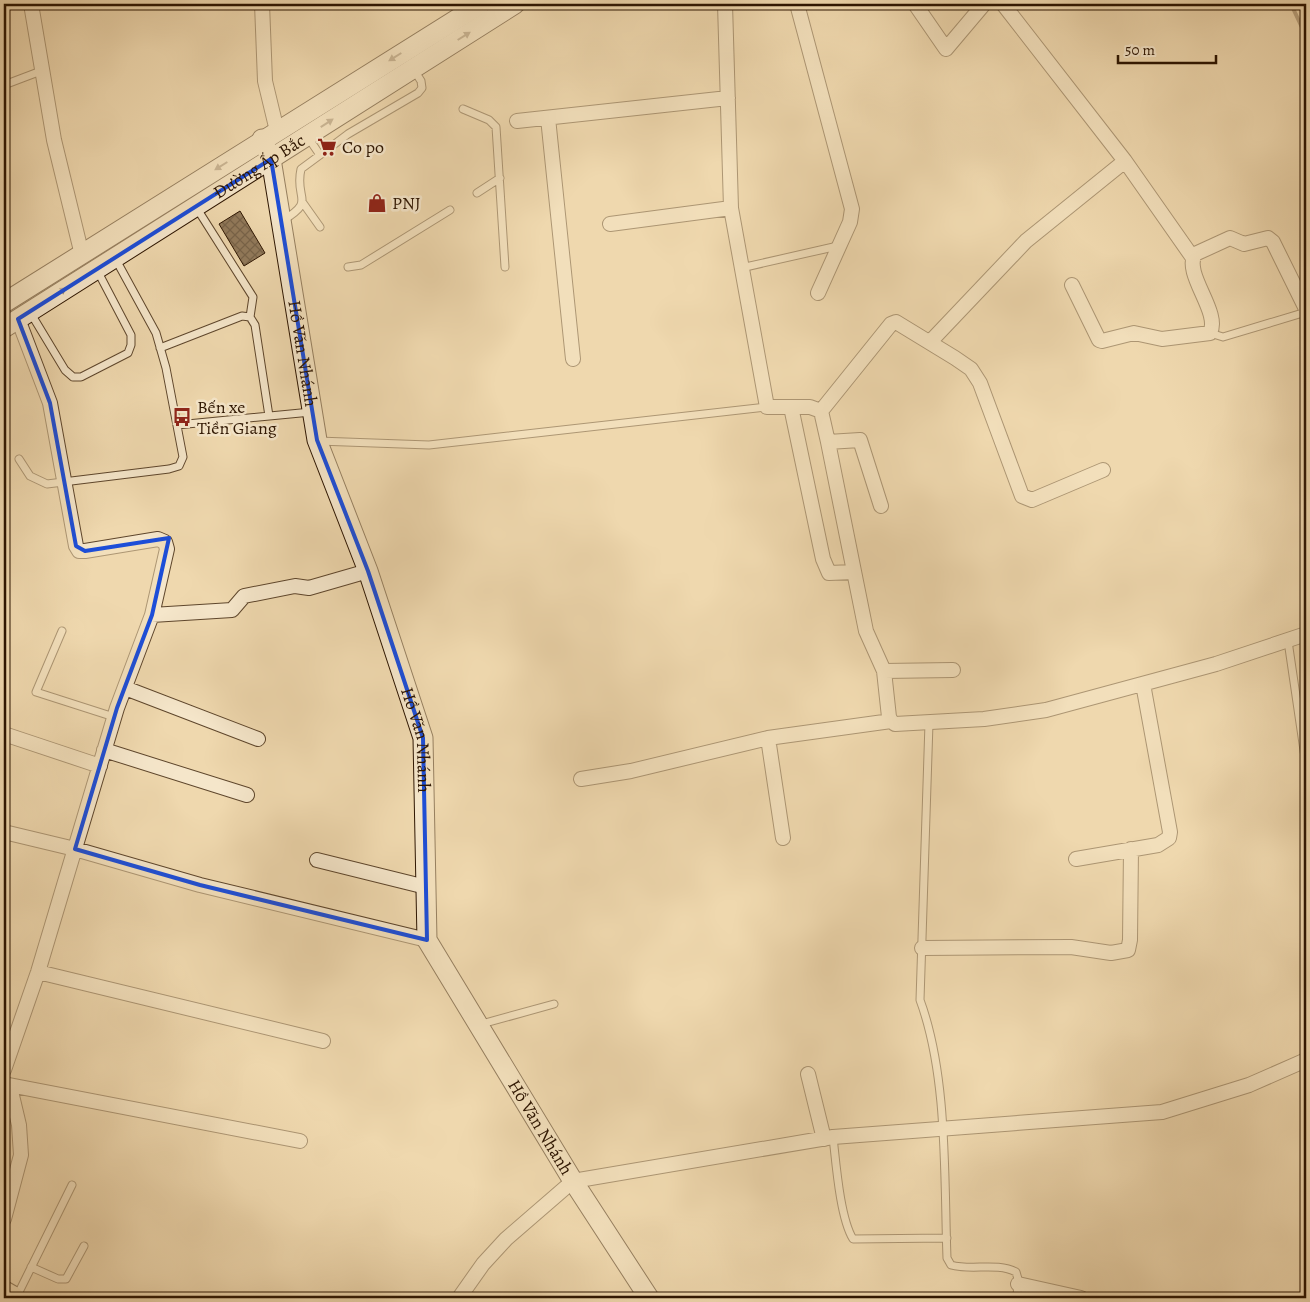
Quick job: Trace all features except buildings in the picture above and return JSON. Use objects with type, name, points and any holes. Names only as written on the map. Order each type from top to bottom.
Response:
[{"type":"highway","points":[[4,1294],[11,1298]]},
{"type":"street","points":[[31,4],[54,140],[82,255]]},
{"type":"street","points":[[262,4],[265,81],[270,135]]},
{"type":"street","name":"Đường Ấp Bắc","points":[[4,303],[481,4]]},
{"type":"street","name":"Đường Ấp Bắc","points":[[17,319],[515,4]]},
{"type":"street","points":[[725,4],[731,208],[767,407],[810,408],[821,411]]},
{"type":"street","points":[[797,4],[852,209],[850,222],[818,292]]},
{"type":"street","points":[[915,4],[946,49],[984,4]]},
{"type":"street","points":[[1003,4],[1125,161],[1193,258]]},
{"type":"street","points":[[517,121],[728,98]]},
{"type":"street","points":[[548,118],[573,359]]},
{"type":"street","name":"Hồ Văn Nhánh","points":[[270,135],[271,159],[318,440],[368,571],[423,738],[427,940],[574,1181],[649,1298]]},
{"type":"street","points":[[930,342],[1026,240],[1125,161]]},
{"type":"street","points":[[610,224],[731,208]]},
{"type":"street","points":[[135,220],[144,239]]},
{"type":"street","points":[[1072,285],[1099,340],[1102,341],[1134,333],[1162,338],[1210,333],[1212,322],[1192,264],[1195,254],[1230,238],[1244,244],[1271,238],[1306,310]]},
{"type":"street","points":[[4,1070],[38,972],[114,717],[152,615],[167,549],[165,542],[158,539],[79,551],[76,546],[66,482],[50,403],[17,319]]},
{"type":"street","points":[[821,411],[890,324],[896,322],[971,369],[980,384],[1022,496],[1032,500],[1103,470]]},
{"type":"street","points":[[790,407],[822,560],[829,573],[854,572]]},
{"type":"street","points":[[821,411],[870,643],[884,671],[891,721]]},
{"type":"street","points":[[828,442],[860,440],[881,506]]},
{"type":"street","points":[[152,615],[232,610],[244,596],[295,586],[309,588],[368,571]]},
{"type":"street","points":[[581,779],[631,771],[768,738],[891,721],[895,724],[929,723],[984,719],[1046,710],[1216,664],[1306,634]]},
{"type":"street","points":[[884,671],[953,670]]},
{"type":"street","points":[[1076,859],[1165,842],[1170,832],[1143,684]]},
{"type":"street","points":[[125,688],[258,739]]},
{"type":"street","points":[[4,734],[100,766]]},
{"type":"street","points":[[768,738],[783,838]]},
{"type":"street","points":[[104,750],[247,795]]},
{"type":"street","points":[[4,832],[75,849],[200,885],[427,940]]},
{"type":"street","points":[[922,948],[1071,947],[1100,952],[1124,952],[1128,950],[1130,940],[1131,849]]},
{"type":"street","points":[[317,860],[426,887]]},
{"type":"street","points":[[38,972],[323,1041]]},
{"type":"street","points":[[459,1298],[483,1264],[506,1238],[574,1181],[828,1138],[1162,1112],[1249,1085],[1306,1060]]},
{"type":"street","points":[[808,1074],[828,1138]]},
{"type":"street","points":[[4,1219],[21,1155],[19,1125],[7,1086],[300,1141]]},
{"type":"street","points":[[1018,1284],[1081,1298]]},
{"type":"lane","points":[[281,221],[299,210],[302,202],[299,176],[301,169],[348,134],[425,90],[413,68]]},
{"type":"lane","points":[[4,85],[41,72]]},
{"type":"lane","points":[[463,109],[489,120],[496,127],[504,267]]},
{"type":"lane","points":[[307,136],[320,154]]},
{"type":"lane","points":[[477,192],[500,178]]},
{"type":"lane","points":[[302,202],[320,227]]},
{"type":"lane","points":[[195,206],[253,297],[250,317],[255,324],[269,416]]},
{"type":"lane","points":[[348,266],[361,265],[450,210]]},
{"type":"lane","points":[[741,268],[839,246]]},
{"type":"lane","points":[[19,459],[30,476],[48,484],[169,469],[179,466],[183,457],[156,333],[115,257]]},
{"type":"lane","points":[[17,319],[65,370],[73,376],[82,378],[128,353],[131,345],[131,335],[96,269]]},
{"type":"lane","points":[[1210,333],[1223,337],[1306,310]]},
{"type":"lane","points":[[160,348],[242,316],[250,317]]},
{"type":"lane","points":[[318,440],[428,445],[767,407]]},
{"type":"lane","points":[[177,425],[313,412]]},
{"type":"lane","points":[[62,631],[36,692],[114,717]]},
{"type":"lane","points":[[1288,641],[1306,764]]},
{"type":"lane","points":[[929,723],[920,1000],[931,1031],[943,1128],[947,1258],[951,1265],[959,1267],[1007,1268],[1016,1272],[1018,1284],[1017,1298]]},
{"type":"lane","points":[[478,1025],[554,1004]]},
{"type":"lane","points":[[828,1138],[849,1231],[853,1239],[946,1238]]},
{"type":"lane","points":[[16,1298],[72,1185]]},
{"type":"lane","points":[[31,1268],[58,1279],[66,1279],[84,1246]]},
{"type":"highlighted area","points":[[271,159],[317,440],[368,571],[423,738],[427,940],[200,885],[75,849],[117,708],[152,615],[169,538],[85,551],[76,546],[50,403],[18,319]]},
{"type":"waterway","points":[[1291,4],[1306,36]]},
{"type":"place","name":"Co po","points":[[327,147]]},
{"type":"place","name":"PNJ","points":[[377,203]]},
{"type":"place","name":"Bến xe Tiền Giang","points":[[182,417]]}]
